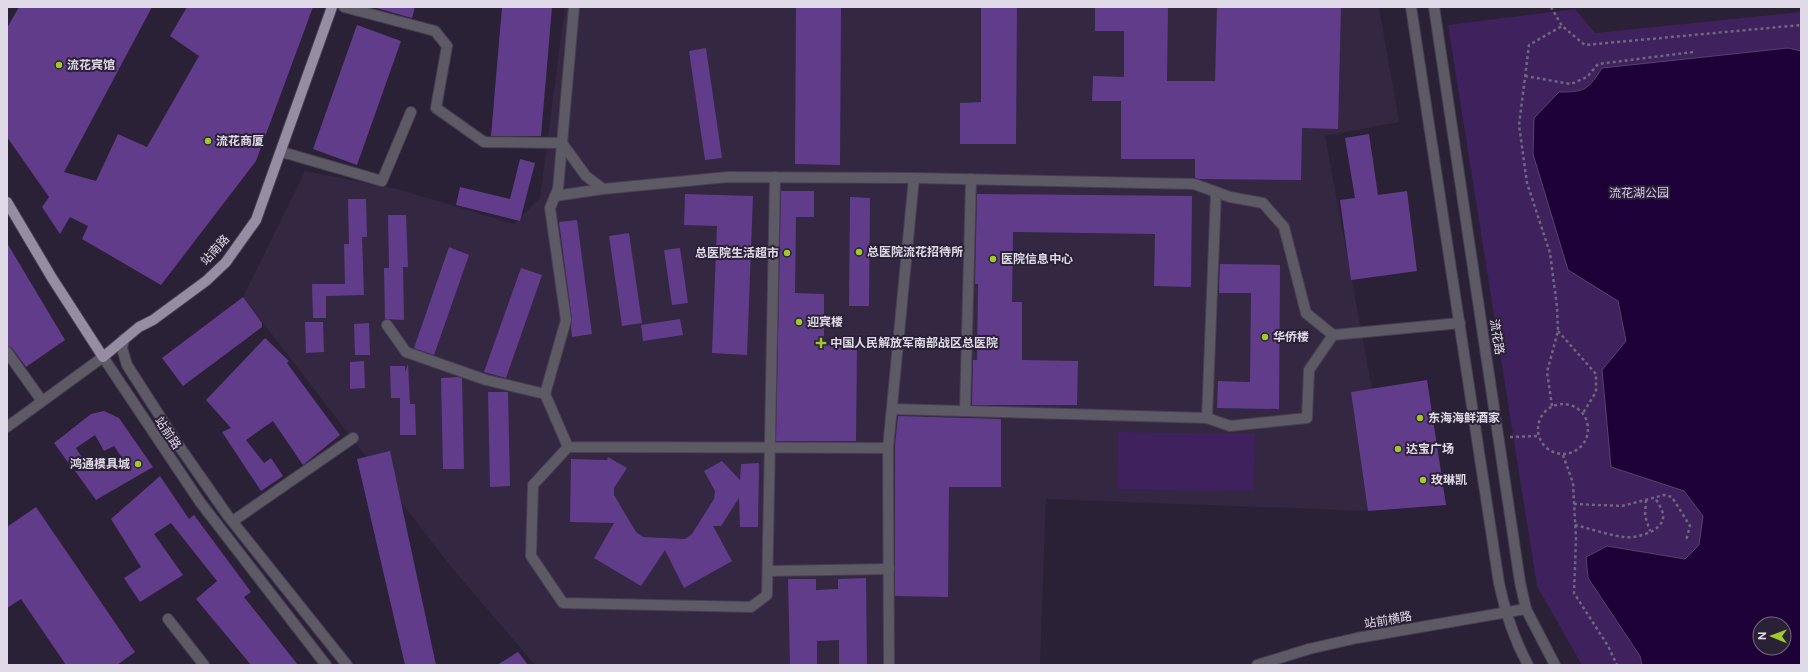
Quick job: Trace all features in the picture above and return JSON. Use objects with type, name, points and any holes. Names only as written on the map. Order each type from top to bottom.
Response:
[{"type":"main road","name":"站南路","points":[[103,357],[124,339],[206,281],[226,262],[256,220],[282,152],[332,7]]},
{"type":"main road","name":"站前路","points":[[7,202],[52,278],[103,357]]},
{"type":"street","points":[[344,7],[434,31],[447,46],[436,108],[484,142],[562,143]]},
{"type":"street","points":[[568,447],[545,394],[566,320],[550,208],[558,190],[574,7]]},
{"type":"street","points":[[1411,7],[1505,613],[1528,665]]},
{"type":"street","name":"流花路","points":[[1434,7],[1515,550],[1526,609],[1555,665]]},
{"type":"street","points":[[282,152],[382,181],[411,112]]},
{"type":"street","points":[[562,143],[586,176],[603,189]]},
{"type":"street","points":[[555,196],[603,189],[728,177],[914,178],[1194,184],[1230,197],[1263,203],[1284,227],[1306,312],[1334,335],[1460,323]]},
{"type":"street","points":[[775,178],[770,448],[768,571],[767,595],[751,607],[564,603],[531,556],[532,485],[568,447],[770,448],[888,448]]},
{"type":"street","points":[[889,665],[888,448],[914,178]]},
{"type":"street","points":[[965,411],[971,179]]},
{"type":"street","points":[[1207,418],[1216,192]]},
{"type":"street","points":[[387,325],[406,352],[486,380],[545,394]]},
{"type":"street","points":[[892,409],[1207,418],[1230,426],[1307,418],[1309,370],[1334,335]]},
{"type":"street","name":"站前路","points":[[124,339],[122,348],[127,365],[180,446],[233,522],[347,665]]},
{"type":"street","points":[[7,352],[42,401]]},
{"type":"street","name":"站前路","points":[[103,357],[200,502],[326,665]]},
{"type":"street","name":"站南路","points":[[7,427],[103,357]]},
{"type":"street","points":[[233,522],[353,438]]},
{"type":"street","points":[[768,571],[889,569]]},
{"type":"street","name":"站前横路","points":[[1263,664],[1309,649],[1357,638],[1526,609]]},
{"type":"street","points":[[168,619],[204,665]]},
{"type":"path","points":[[1551,7],[1562,26],[1584,45],[1801,25]]},
{"type":"path","points":[[1552,406],[1547,372],[1558,331],[1557,307],[1550,253],[1527,183],[1519,125],[1529,45],[1562,26]]},
{"type":"path","points":[[1525,76],[1571,84],[1587,77],[1598,64],[1693,52]]},
{"type":"path","points":[[1558,331],[1596,374],[1596,392],[1583,413]]},
{"type":"path","points":[[1563,403],[1574,406],[1583,413],[1588,423],[1589,432],[1586,441],[1580,448],[1572,453],[1563,455],[1555,454],[1542,444],[1538,436],[1538,424],[1543,414],[1552,406],[1563,403]]},
{"type":"path","points":[[1499,438],[1538,436]]},
{"type":"path","points":[[1563,455],[1573,483],[1575,525],[1574,593],[1608,646],[1617,665]]},
{"type":"path","points":[[1574,504],[1622,506],[1664,495],[1672,497],[1690,526],[1686,541]]},
{"type":"path","points":[[1575,525],[1626,538],[1642,535],[1660,524],[1664,517],[1655,498]]},
{"type":"path","points":[[1646,500],[1645,516],[1650,531]]},
{"type":"shaded area","name":"中国人民解放军南部战区总医院","points":[[565,7],[1379,7],[1399,122],[1325,136],[1372,389],[1351,392],[1368,511],[1046,499],[1040,665],[535,665],[452,568],[243,297],[305,171],[397,189],[514,224],[540,198]]},
{"type":"shaded area","name":"流花湖公园","points":[[1788,48],[1801,51],[1801,665],[1642,665],[1640,656],[1588,578],[1586,557],[1607,546],[1685,559],[1699,545],[1703,516],[1684,491],[1611,467],[1602,370],[1626,341],[1618,301],[1568,270],[1533,154],[1534,118],[1559,92],[1580,90],[1585,88],[1593,81],[1602,68]]},
{"type":"green space","name":"流花湖公园","points":[[1575,9],[1595,33],[1801,12],[1801,665],[1582,665],[1537,586],[1448,25]]},
{"type":"green space","points":[[1118,432],[1255,434],[1254,491],[1117,489]]},
{"type":"building","name":"流花商厦","points":[[19,7],[152,7],[64,172],[96,181],[118,134],[147,147],[199,56],[170,36],[187,7],[313,7],[256,161],[161,285],[82,239],[88,226],[70,217],[60,234],[42,207],[49,197],[7,137],[7,28]]},
{"type":"building","points":[[373,7],[415,7],[412,18]]},
{"type":"building","points":[[502,7],[552,7],[541,136],[491,136]]},
{"type":"building","points":[[796,7],[841,7],[840,165],[795,164]]},
{"type":"building","points":[[981,7],[1017,7],[1016,144],[960,144],[960,103],[981,102]]},
{"type":"building","points":[[1095,7],[1168,7],[1167,81],[1215,81],[1217,7],[1341,7],[1338,129],[1302,128],[1301,180],[1199,179],[1195,178],[1195,159],[1121,159],[1121,101],[1092,101],[1093,76],[1124,77],[1124,31],[1095,31]]},
{"type":"building","points":[[357,25],[401,41],[357,165],[313,149]]},
{"type":"building","points":[[706,48],[722,158],[705,160],[689,51]]},
{"type":"building","points":[[1369,134],[1378,195],[1407,191],[1417,271],[1351,280],[1340,200],[1355,198],[1345,138]]},
{"type":"building","points":[[520,159],[535,163],[520,221],[456,205],[460,187],[510,199]]},
{"type":"building","points":[[781,191],[814,191],[814,217],[796,217],[795,293],[824,294],[824,345],[857,345],[856,441],[776,441]]},
{"type":"building","points":[[685,194],[753,196],[747,355],[712,353],[717,226],[684,225]]},
{"type":"building","name":"医院信息中心","points":[[977,194],[1192,196],[1191,287],[1154,286],[1155,234],[1013,232],[1012,302],[1022,302],[1022,360],[1078,361],[1077,405],[972,405],[973,360],[977,360],[978,284],[975,284]]},
{"type":"building","name":"总医院流花招待所","points":[[850,197],[870,198],[869,306],[849,306]]},
{"type":"building","points":[[348,199],[366,199],[367,237],[362,237],[364,295],[326,296],[326,318],[313,318],[312,284],[345,284],[344,244],[349,244]]},
{"type":"building","points":[[388,215],[406,215],[408,267],[403,267],[404,320],[385,319],[384,268],[389,268]]},
{"type":"building","points":[[577,220],[592,334],[572,337],[572,319],[559,222]]},
{"type":"building","points":[[629,233],[642,323],[622,326],[609,236]]},
{"type":"building","points":[[7,243],[65,340],[26,367],[12,348],[7,346]]},
{"type":"building","points":[[449,247],[469,255],[434,355],[414,348]]},
{"type":"building","points":[[680,248],[688,303],[672,305],[664,250]]},
{"type":"building","name":"华侨楼","points":[[1220,264],[1280,265],[1279,409],[1217,408],[1218,381],[1250,382],[1251,293],[1219,293]]},
{"type":"building","points":[[521,268],[542,275],[506,378],[484,372]]},
{"type":"building","points":[[243,297],[262,323],[262,327],[183,386],[162,358]]},
{"type":"building","points":[[680,319],[683,335],[643,341],[641,325]]},
{"type":"building","points":[[305,322],[323,322],[324,352],[306,353]]},
{"type":"building","points":[[369,323],[370,355],[355,355],[354,324]]},
{"type":"building","points":[[265,338],[289,361],[287,363],[340,435],[303,465],[273,421],[246,440],[264,463],[271,458],[283,476],[261,491],[222,432],[231,428],[206,400]]},
{"type":"building","points":[[364,361],[365,388],[350,389],[350,362]]},
{"type":"building","points":[[408,364],[410,404],[415,404],[416,435],[400,435],[400,398],[391,398],[390,366],[405,366],[405,372]]},
{"type":"building","points":[[441,378],[462,378],[464,469],[443,469]]},
{"type":"building","name":"达宝广场","points":[[1427,380],[1446,505],[1368,511],[1351,392]]},
{"type":"building","points":[[488,392],[508,392],[510,486],[490,487]]},
{"type":"building","name":"鸿通模具城","points":[[104,411],[119,418],[153,467],[96,500],[75,471],[131,471],[114,446],[104,451],[95,435],[76,448],[84,461],[72,468],[54,443],[91,414]]},
{"type":"building","points":[[898,416],[1001,419],[1001,487],[949,487],[948,597],[895,596],[895,445]]},
{"type":"building","points":[[390,451],[436,665],[405,665],[357,459]]},
{"type":"building","points":[[608,457],[627,468],[614,488],[614,495],[636,532],[643,537],[685,539],[692,534],[714,499],[715,491],[704,471],[722,461],[740,480],[741,464],[759,463],[758,527],[740,527],[739,498],[721,526],[713,526],[732,561],[684,588],[665,550],[641,586],[594,558],[614,523],[570,522],[571,459],[607,460]]},
{"type":"building","points":[[160,476],[189,519],[194,515],[251,592],[244,597],[298,665],[251,665],[196,599],[217,581],[171,523],[154,534],[183,575],[140,602],[124,578],[141,567],[111,519]]},
{"type":"building","points":[[36,507],[135,652],[117,665],[66,665],[21,599],[7,608],[7,527]]},
{"type":"building","points":[[866,578],[867,665],[839,665],[839,640],[817,641],[817,665],[790,665],[788,579],[816,579],[816,590],[838,589],[838,579]]},
{"type":"building","points":[[518,652],[528,665],[497,665]]},
{"type":"place","name":"流花宾馆","points":[[59,65]]},
{"type":"place","name":"流花商厦","points":[[208,141]]},
{"type":"place","name":"总医院流花招待所","points":[[859,252]]},
{"type":"place","name":"总医院生活超市","points":[[787,253]]},
{"type":"place","name":"医院信息中心","points":[[993,259]]},
{"type":"place","name":"迎宾楼","points":[[799,322]]},
{"type":"place","name":"华侨楼","points":[[1265,337]]},
{"type":"place","name":"中国人民解放军南部战区总医院","points":[[821,343]]},
{"type":"place","name":"东海海鲜酒家","points":[[1420,418]]},
{"type":"place","name":"达宝广场","points":[[1398,449]]},
{"type":"place","name":"鸿通模具城","points":[[138,464]]},
{"type":"place","name":"玫琳凯","points":[[1423,480]]}]
